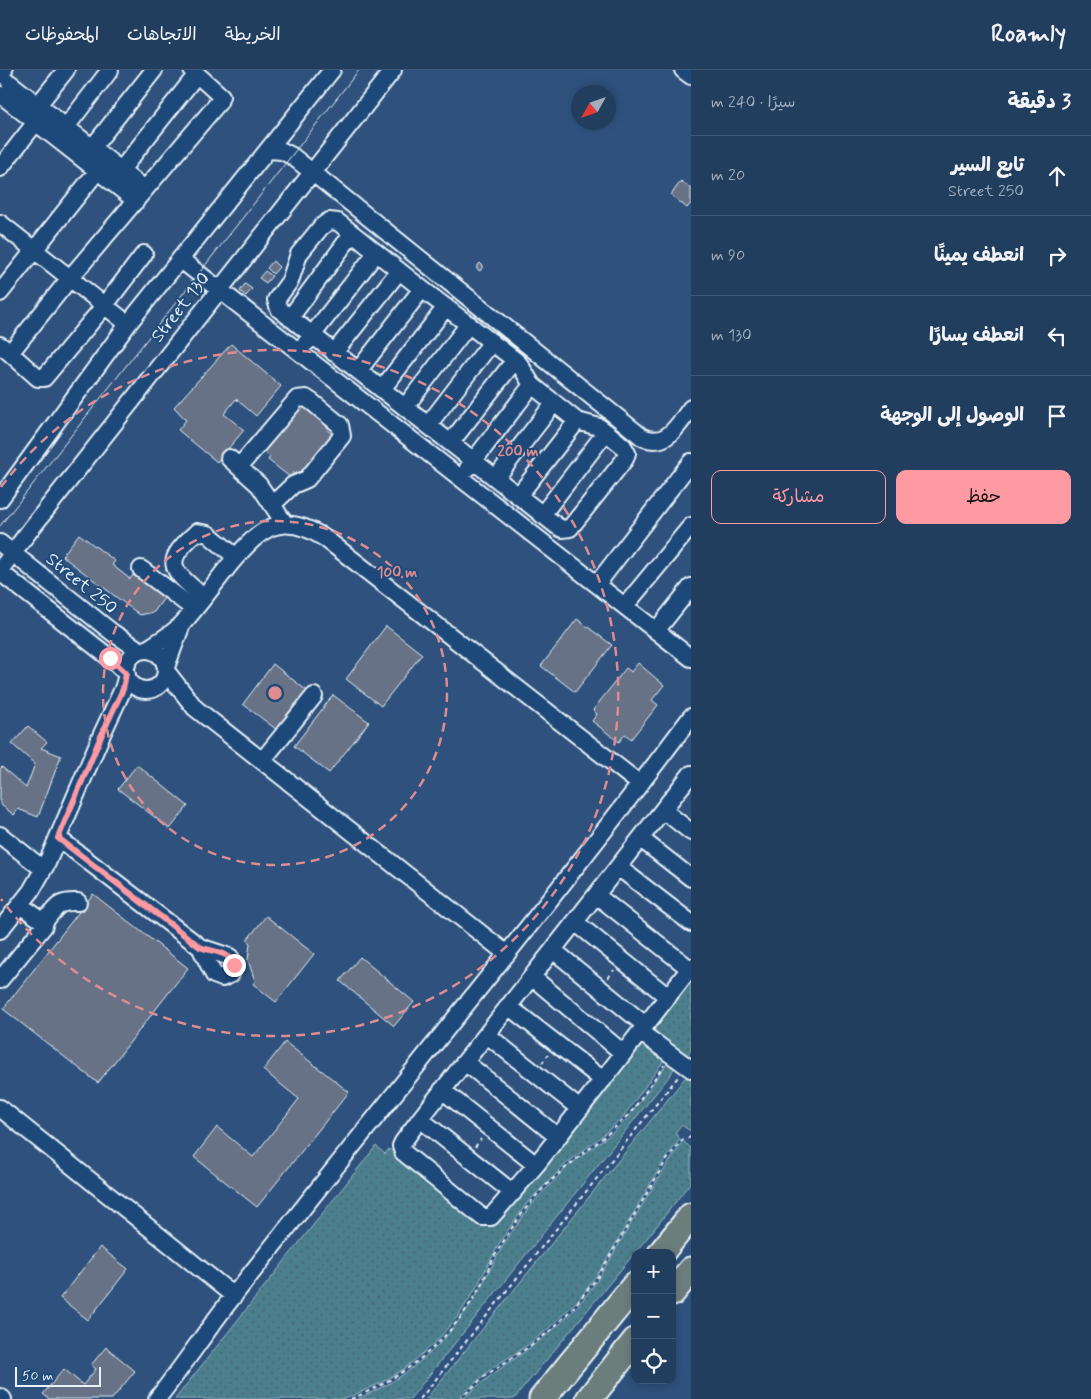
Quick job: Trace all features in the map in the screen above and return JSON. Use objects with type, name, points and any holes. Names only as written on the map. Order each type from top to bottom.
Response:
[{"type":"highway","points":[[664,1249],[691,1216]]},
{"type":"highway","points":[[676,1288],[691,1270]]},
{"type":"highway","points":[[543,1397],[631,1290]]},
{"type":"highway","points":[[589,1399],[631,1346]]},
{"type":"street","points":[[38,105],[66,70]]},
{"type":"street","points":[[66,127],[110,70]]},
{"type":"street","points":[[92,148],[154,70]]},
{"type":"street","name":"Street 130","points":[[0,499],[128,324],[270,150],[332,70]]},
{"type":"street","name":"Street 130","points":[[0,571],[6,548],[219,290],[393,70]]},
{"type":"street","points":[[683,70],[691,76]]},
{"type":"street","points":[[120,170],[195,72],[222,96],[219,102],[70,278],[5,349],[38,378],[44,378],[105,305],[144,254]]},
{"type":"street","points":[[6,81],[120,170],[141,195]]},
{"type":"street","points":[[6,81],[36,122],[98,170],[141,195]]},
{"type":"street","points":[[0,168],[36,122]]},
{"type":"street","points":[[270,150],[282,151],[292,156],[642,437],[651,441],[662,439],[672,432],[691,408]]},
{"type":"street","points":[[0,292],[98,170]]},
{"type":"street","points":[[329,221],[338,222],[376,253],[515,360],[532,385],[577,421],[599,428],[623,446],[627,452],[625,459],[570,528],[562,529],[542,515],[519,495],[279,309],[276,300],[290,281],[299,254],[321,227],[329,221]]},
{"type":"street","points":[[0,223],[128,324]]},
{"type":"street","points":[[290,318],[352,234]]},
{"type":"street","points":[[298,352],[376,253]]},
{"type":"street","points":[[180,259],[656,631],[689,652]]},
{"type":"street","points":[[334,353],[399,271]]},
{"type":"street","points":[[358,371],[422,289]]},
{"type":"street","points":[[382,390],[446,307]]},
{"type":"street","points":[[405,407],[468,324]]},
{"type":"street","points":[[428,425],[492,342]]},
{"type":"street","points":[[451,442],[515,360]]},
{"type":"street","points":[[460,479],[532,385]]},
{"type":"street","points":[[273,504],[293,485],[307,479],[342,436],[340,425],[306,398],[297,399],[234,462],[259,485],[285,524]]},
{"type":"street","points":[[496,478],[554,403]]},
{"type":"street","points":[[519,495],[577,421]]},
{"type":"street","points":[[542,515],[606,432]]},
{"type":"street","points":[[597,584],[691,462]]},
{"type":"street","points":[[0,480],[19,473]]},
{"type":"street","points":[[0,930],[35,884],[58,838],[102,734],[112,715],[126,674],[128,661],[134,654],[182,624],[252,539],[261,532],[285,524],[306,528],[326,539],[640,784]]},
{"type":"street","points":[[626,606],[691,526]]},
{"type":"street","points":[[198,604],[175,569],[174,563],[175,558],[190,538],[197,532],[208,534],[236,557]]},
{"type":"street","name":"Street 250","points":[[6,548],[113,633],[143,650]]},
{"type":"street","points":[[141,569],[198,604]]},
{"type":"street","points":[[0,571],[110,658],[126,674],[135,687],[149,690],[195,708]]},
{"type":"street","points":[[656,631],[691,587]]},
{"type":"street","points":[[112,715],[135,697],[162,683],[182,624]]},
{"type":"street","points":[[143,650],[153,651],[160,656],[166,669],[195,708],[507,954]]},
{"type":"street","points":[[262,761],[314,696]]},
{"type":"street","points":[[157,1399],[234,1296],[507,954],[691,717]]},
{"type":"street","points":[[596,895],[690,968],[513,1193],[495,1214],[487,1218],[482,1217],[403,1152],[401,1146],[442,1090],[663,810],[689,782]]},
{"type":"street","points":[[663,810],[691,832]]},
{"type":"street","points":[[0,836],[43,869]]},
{"type":"street","points":[[58,838],[200,947]]},
{"type":"street","points":[[641,838],[691,878]]},
{"type":"street","points":[[618,867],[691,923]]},
{"type":"street","points":[[0,980],[44,926],[44,922],[61,903],[66,901],[78,902]]},
{"type":"street","points":[[20,905],[44,922]]},
{"type":"street","points":[[575,922],[668,996]]},
{"type":"street","points":[[553,950],[600,988],[671,1055],[689,1068]]},
{"type":"street","points":[[532,978],[623,1053]]},
{"type":"street","points":[[508,1006],[603,1080]]},
{"type":"street","points":[[487,1035],[580,1109]]},
{"type":"street","points":[[465,1062],[558,1137]]},
{"type":"street","points":[[442,1090],[536,1165]]},
{"type":"street","points":[[0,1108],[234,1296]]},
{"type":"street","points":[[420,1119],[513,1193]]},
{"type":"path","points":[[600,988],[622,960]]},
{"type":"path","points":[[535,1072],[556,1044]]},
{"type":"path","points":[[351,1399],[377,1388],[403,1372],[441,1340],[470,1302],[503,1241],[532,1202],[558,1173],[624,1119],[671,1055]]},
{"type":"path","points":[[420,1399],[689,1068]]},
{"type":"path","points":[[467,1156],[490,1128]]},
{"type":"path","points":[[460,1399],[486,1375],[550,1331],[573,1308],[597,1278],[666,1161],[682,1140],[691,1137]]},
{"type":"green space","points":[[691,979],[691,1050],[686,1056],[659,1037],[654,1028]]},
{"type":"green space","points":[[643,1045],[648,1046],[665,1059],[623,1117],[566,1164],[528,1202],[501,1240],[476,1288],[459,1315],[435,1343],[404,1369],[381,1383],[345,1399],[175,1399],[376,1146],[385,1154],[389,1149],[481,1221],[492,1225],[497,1224],[636,1050]]},
{"type":"green space","points":[[668,1062],[675,1066],[671,1074],[410,1399],[358,1399],[407,1372],[446,1337],[472,1303],[505,1242],[530,1206],[567,1167],[611,1134],[628,1118]]},
{"type":"green space","points":[[685,1078],[691,1078],[691,1131],[681,1125],[675,1133],[680,1139],[662,1164],[601,1269],[580,1298],[548,1329],[522,1349],[492,1368],[457,1399],[426,1399]]},
{"type":"green space","points":[[683,1141],[691,1148],[691,1182],[638,1249],[631,1249],[631,1257],[514,1399],[463,1399],[490,1376],[547,1335],[573,1311],[602,1273]]},
{"type":"building","points":[[681,181],[691,189],[691,203],[687,208],[671,195]]},
{"type":"building","points":[[273,261],[279,267],[273,274],[267,268]]},
{"type":"building","points":[[480,263],[483,266],[480,271],[476,268]]},
{"type":"building","points":[[265,271],[272,276],[266,283],[259,278]]},
{"type":"building","points":[[245,284],[252,289],[246,296],[240,291]]},
{"type":"building","points":[[231,344],[281,386],[256,416],[236,399],[224,414],[244,430],[217,462],[178,430],[186,420],[174,407]]},
{"type":"building","points":[[300,403],[307,409],[310,405],[333,423],[327,430],[335,436],[303,478],[295,471],[290,477],[268,460],[270,457],[263,451]]},
{"type":"building","points":[[79,534],[115,561],[112,565],[130,579],[133,575],[164,598],[154,612],[140,615],[62,556]]},
{"type":"building","points":[[577,619],[612,645],[575,692],[541,666]]},
{"type":"building","points":[[386,626],[422,654],[381,706],[346,679]]},
{"type":"building","points":[[638,663],[664,685],[652,700],[658,705],[631,739],[625,734],[619,742],[592,721],[597,714],[593,710],[626,668],[631,672]]},
{"type":"building","points":[[273,664],[311,694],[281,733],[243,704]]},
{"type":"building","points":[[333,695],[369,722],[329,773],[294,746]]},
{"type":"building","points":[[28,726],[47,742],[41,748],[61,756],[38,817],[18,809],[14,815],[0,804],[0,769],[2,767],[26,788],[35,764],[12,744]]},
{"type":"building","points":[[137,765],[188,806],[170,829],[118,789]]},
{"type":"building","points":[[93,894],[188,968],[98,1083],[3,1009]]},
{"type":"building","points":[[266,916],[314,954],[276,1002],[253,984],[255,981],[248,960],[250,943],[247,940]]},
{"type":"building","points":[[360,957],[414,1002],[394,1026],[340,981]]},
{"type":"building","points":[[285,1042],[349,1092],[257,1207],[194,1157],[217,1127],[253,1157],[299,1099],[263,1070]]},
{"type":"building","points":[[100,1247],[128,1269],[88,1320],[60,1298]]},
{"type":"building","points":[[106,1347],[135,1371],[112,1399],[49,1399],[43,1394],[64,1369],[83,1385],[96,1369],[91,1365]]},
{"type":"tram line","points":[[0,526],[359,70]]},
{"type":"route","points":[[110,658],[127,676],[58,838],[200,947],[210,952],[230,957],[234,965]]}]
